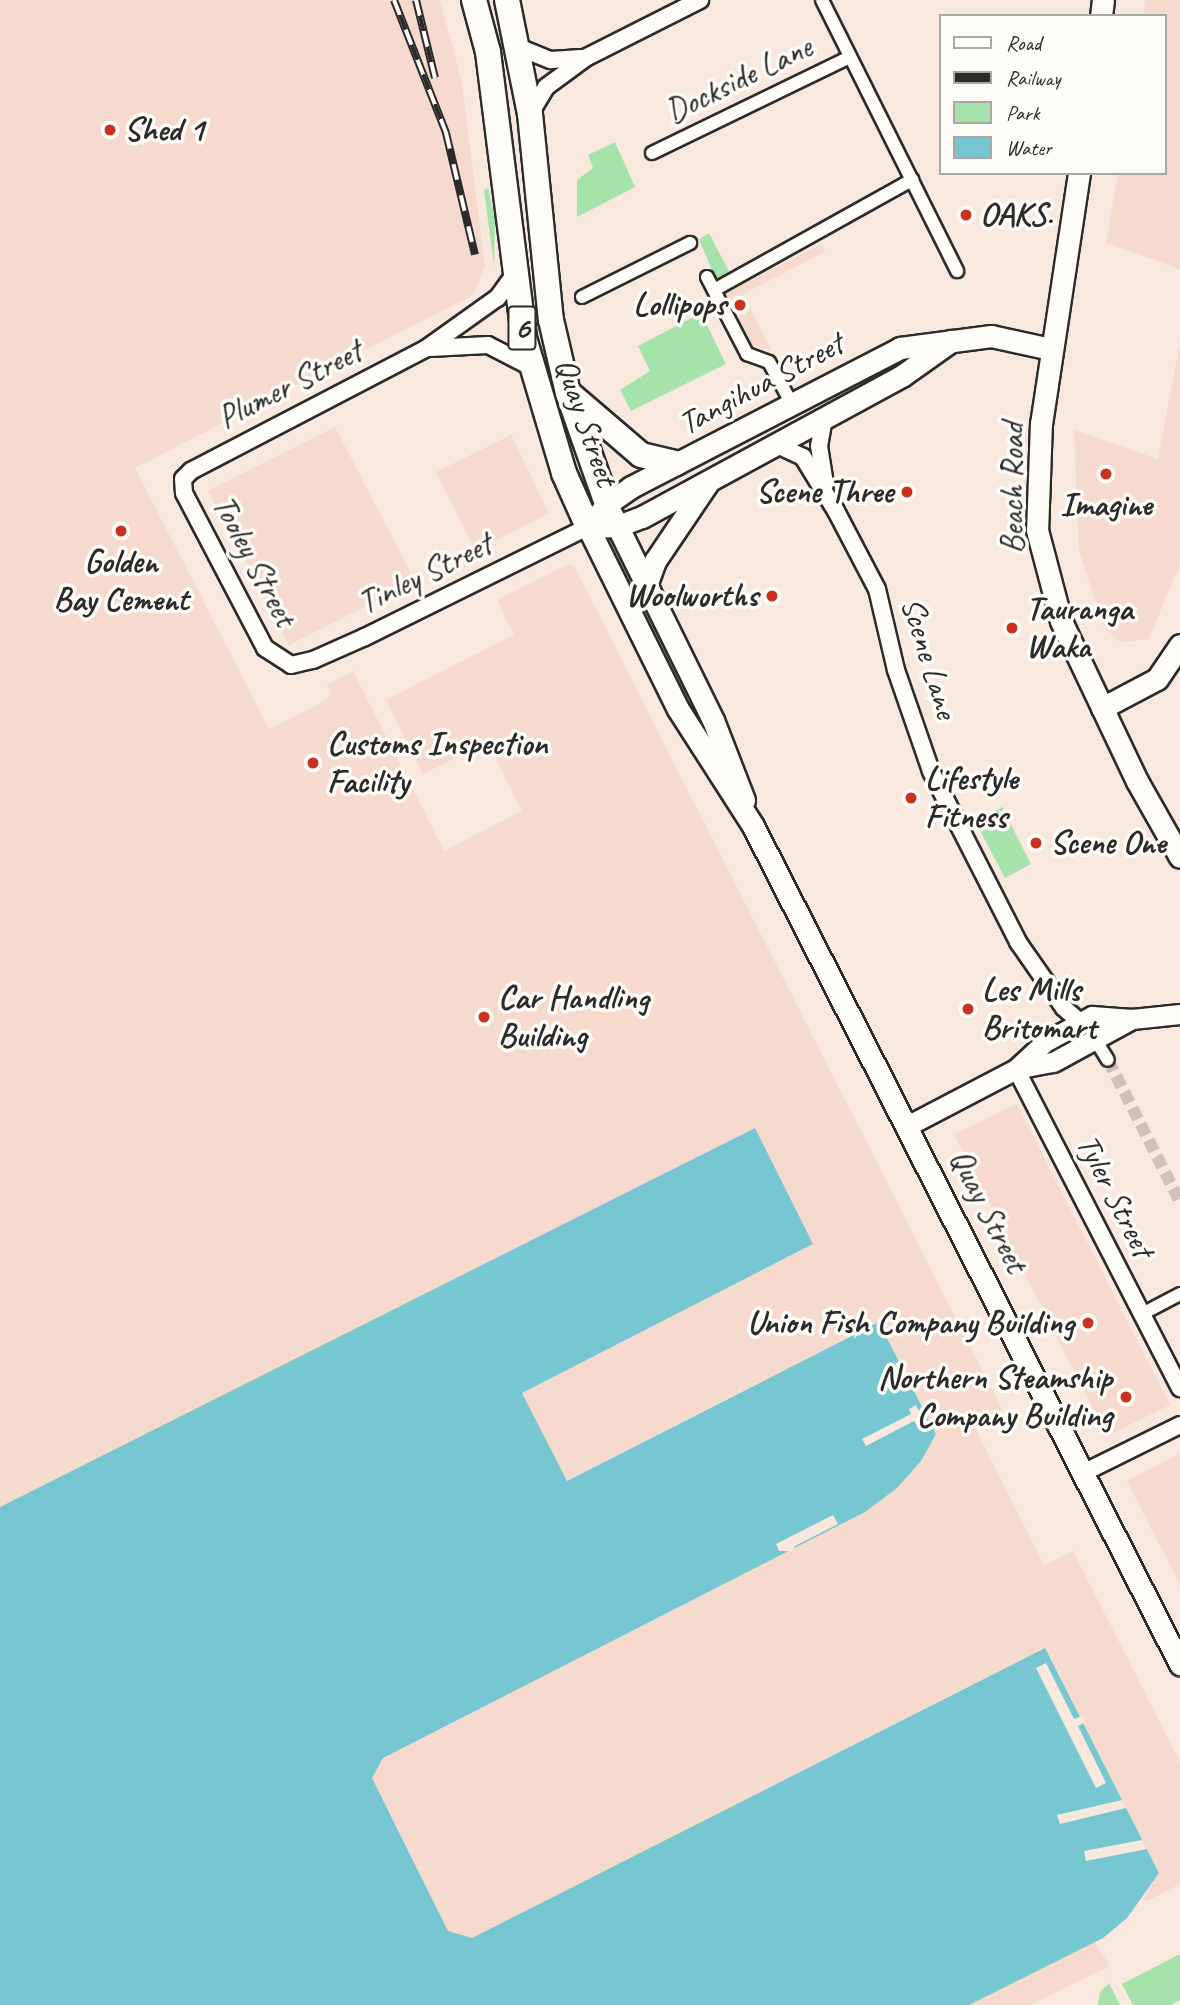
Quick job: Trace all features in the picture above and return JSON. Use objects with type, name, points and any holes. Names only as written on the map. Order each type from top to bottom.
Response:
[{"type":"main road","name":"Quay Street","points":[[474,0],[488,52],[514,275],[531,368],[564,473],[678,709],[753,826],[1180,1664]]},
{"type":"main road","name":"Quay Street","points":[[507,0],[530,114],[547,293],[568,393],[607,504],[730,756],[753,826]]},
{"type":"main road","name":"Beach Road","points":[[1079,175],[1041,423],[1037,530],[1051,595],[1102,708],[1180,857]]},
{"type":"main road","name":"Tangihua Street","points":[[607,504],[676,463],[900,348],[991,336],[1051,349]]},
{"type":"main road","name":"Tangihua Street","points":[[618,526],[708,482],[903,375],[953,340]]},
{"type":"main road","points":[[568,393],[640,456],[676,463]]},
{"type":"main road","points":[[647,583],[655,561],[708,482]]},
{"type":"main road","points":[[589,527],[607,504]]},
{"type":"main road","points":[[589,527],[618,526]]},
{"type":"main road","points":[[1102,708],[1157,679],[1180,645]]},
{"type":"street","points":[[530,114],[545,87],[587,57],[700,0]]},
{"type":"street","points":[[822,0],[957,271]]},
{"type":"street","points":[[518,47],[551,60],[587,57]]},
{"type":"street","name":"Dockside Lane","points":[[652,153],[850,57]]},
{"type":"street","points":[[714,290],[912,180]]},
{"type":"street","points":[[582,297],[690,243]]},
{"type":"street","name":"Plumer Street","points":[[183,479],[196,468],[428,348],[497,298],[514,275]]},
{"type":"street","points":[[707,277],[747,354],[769,362],[792,404]]},
{"type":"street","name":"Plumer Street","points":[[428,348],[488,345],[531,368]]},
{"type":"street","name":"Scene Lane","points":[[824,418],[819,446],[826,491]]},
{"type":"street","name":"Scene Lane","points":[[775,444],[803,457],[826,491],[877,589],[896,670],[922,735],[927,764],[1032,963],[1064,1008],[1080,1022]]},
{"type":"street","name":"Tooley Street","points":[[183,479],[184,493],[265,648],[285,664]]},
{"type":"street","name":"Tinley Street","points":[[285,664],[303,664],[350,644],[589,527]]},
{"type":"street","points":[[907,1126],[1016,1069],[1045,1042],[1080,1022],[1101,1014],[1132,1018],[1180,1014]]},
{"type":"street","points":[[1016,1069],[1053,1062],[1096,1041],[1132,1018]]},
{"type":"street","points":[[1096,1041],[1108,1060]]},
{"type":"street","name":"Tyler Street","points":[[1016,1069],[1180,1388]]},
{"type":"street","points":[[1142,1314],[1180,1294]]},
{"type":"street","points":[[1083,1473],[1180,1425]]},
{"type":"shaded area","points":[[0,0],[440,0],[462,83],[485,266],[473,295],[135,468],[269,729],[325,701],[331,693],[327,685],[353,671],[444,851],[522,811],[488,742],[423,774],[386,700],[514,635],[497,600],[569,564],[574,566],[1003,1411],[974,1426],[1044,1565],[1073,1551],[1180,1762],[1180,1884],[1147,1901],[1143,1899],[1159,1872],[1044,1648],[472,1938],[448,1931],[372,1778],[383,1758],[865,1512],[936,1434],[887,1337],[882,1320],[566,1481],[522,1393],[813,1244],[755,1129],[0,1507]]},
{"type":"shaded area","points":[[1145,0],[1180,0],[1180,269],[1106,243],[1118,175],[1166,175],[1166,14],[1143,14]]},
{"type":"shaded area","name":"Lollipops","points":[[821,244],[825,252],[743,294],[771,350],[752,345],[725,293]]},
{"type":"shaded area","points":[[1180,342],[1180,563],[1149,639],[1120,642],[1103,626],[1079,550],[1074,430],[1158,459]]},
{"type":"shaded area","points":[[335,427],[415,581],[289,645],[208,491]]},
{"type":"shaded area","points":[[511,435],[549,513],[476,551],[436,472]]},
{"type":"shaded area","points":[[1017,1104],[1170,1405],[1107,1436],[954,1134]]},
{"type":"shaded area","points":[[1180,1453],[1180,1585],[1127,1481]]},
{"type":"shaded area","points":[[1095,1942],[1110,1966],[1031,2005],[969,2005]]},
{"type":"green space","points":[[615,142],[635,187],[577,217],[577,180],[593,168],[588,155]]},
{"type":"green space","points":[[488,188],[495,219],[494,266],[484,190]]},
{"type":"green space","points":[[709,233],[731,275],[717,282],[699,239]]},
{"type":"green space","points":[[701,313],[726,364],[631,411],[620,390],[650,371],[638,346]]},
{"type":"green space","points":[[1002,807],[1031,864],[1005,878],[975,821]]},
{"type":"green space","points":[[1180,1954],[1180,2000],[1171,2005],[1133,2005],[1122,1984]]},
{"type":"green space","points":[[1109,1983],[1120,2005],[1098,2005],[1100,1992]]},
{"type":"water","points":[[755,1128],[813,1244],[522,1393],[567,1481],[883,1320],[890,1334],[887,1338],[936,1434],[921,1461],[897,1488],[865,1512],[383,1758],[372,1778],[448,1931],[472,1938],[1045,1648],[1159,1873],[1127,1918],[1103,1938],[969,2005],[0,2005],[0,1507]]},
{"type":"pier","points":[[916,1405],[926,1425],[919,1429],[914,1421],[866,1446],[862,1439],[911,1414],[909,1409]]},
{"type":"pier","points":[[833,1515],[838,1524],[795,1546],[792,1551],[779,1551],[776,1544]]},
{"type":"pier","points":[[1046,1663],[1074,1719],[1082,1716],[1085,1722],[1078,1726],[1106,1783],[1096,1788],[1036,1668]]},
{"type":"pier","points":[[1122,1800],[1126,1808],[1060,1824],[1057,1815]]},
{"type":"pier","points":[[1142,1840],[1147,1849],[1086,1861],[1084,1851]]},
{"type":"tunnel","points":[[1108,1060],[1180,1202]]},
{"type":"railway","points":[[394,0],[446,133],[475,255]]},
{"type":"railway","points":[[416,0],[435,78]]},
{"type":"place","name":"Shed 1","points":[[110,130]]},
{"type":"place","name":"OAKS.","points":[[966,215]]},
{"type":"place","name":"Lollipops","points":[[740,305]]},
{"type":"place","name":"Imagine","points":[[1106,474]]},
{"type":"place","name":"Scene Three","points":[[907,492]]},
{"type":"place","name":"Golden Bay Cement","points":[[121,531]]},
{"type":"place","name":"Woolworths","points":[[772,596]]},
{"type":"place","name":"Tauranga Waka","points":[[1012,628]]},
{"type":"place","name":"Customs Inspection Facility","points":[[313,763]]},
{"type":"place","name":"Lifestyle Fitness","points":[[911,798]]},
{"type":"place","name":"Scene One","points":[[1036,843]]},
{"type":"place","name":"Les Mills Britomart","points":[[968,1009]]},
{"type":"place","name":"Car Handling Building","points":[[484,1017]]},
{"type":"place","name":"Union Fish Company Building","points":[[1088,1323]]},
{"type":"place","name":"Northern Steamship Company Building","points":[[1126,1397]]}]
